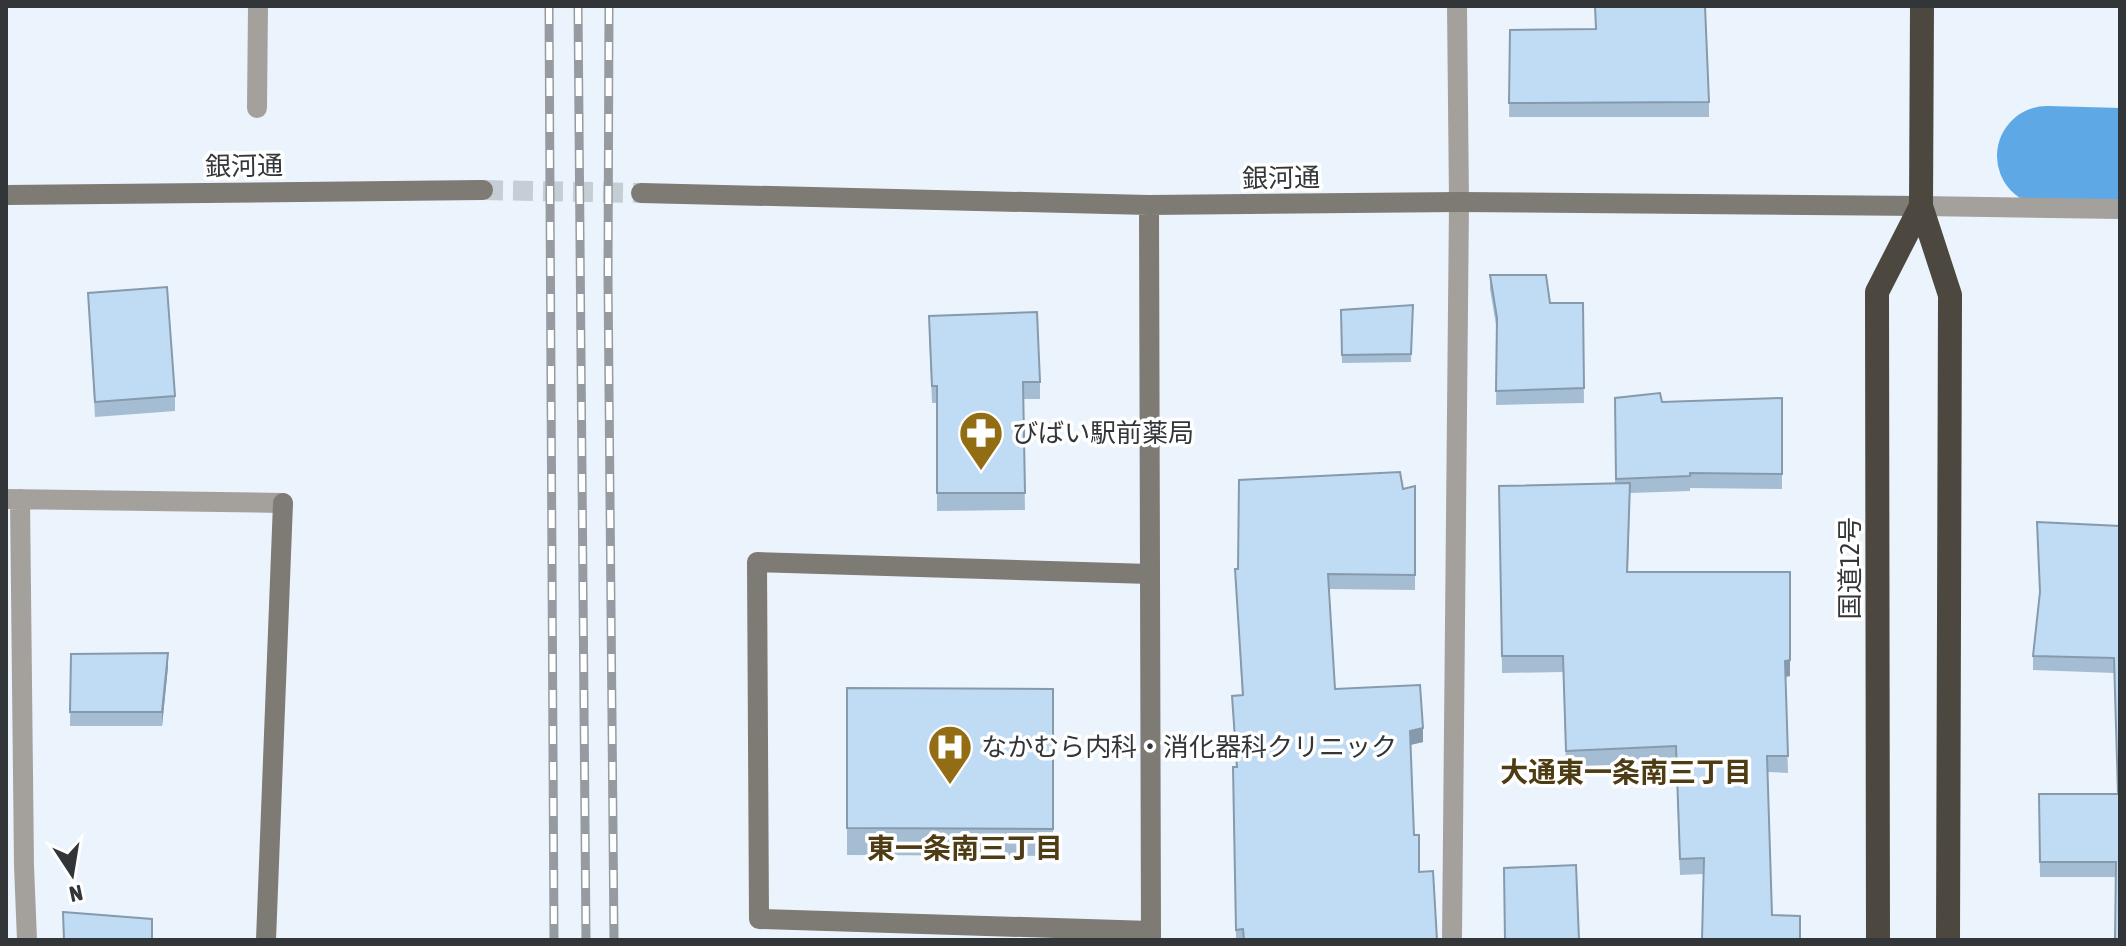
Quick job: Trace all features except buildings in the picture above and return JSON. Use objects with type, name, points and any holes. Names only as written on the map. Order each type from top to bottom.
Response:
[{"type":"highway","name":"国道12号","points":[[1922,6],[1921,206],[1950,295],[1948,940]]},
{"type":"highway","name":"国道12号","points":[[1878,940],[1877,292],[1921,206]]},
{"type":"street","points":[[257,108],[258,6]]},
{"type":"street","points":[[1452,940],[1459,202],[1457,6]]},
{"type":"street","name":"銀河通","points":[[6,195],[483,190]]},
{"type":"street","name":"銀河通","points":[[641,193],[1149,205],[1459,202],[1921,206]]},
{"type":"street","points":[[1149,205],[1151,935],[759,919],[757,562],[1150,574]]},
{"type":"street","points":[[1921,206],[2120,209]]},
{"type":"street","points":[[27,940],[15,866],[13,499],[283,503],[266,940]]},
{"type":"waterway","points":[[2047,156],[2120,158]]},
{"type":"tunnel","points":[[483,190],[641,193]]},
{"type":"railway","points":[[549,6],[554,940]]},
{"type":"railway","points":[[578,6],[586,940]]},
{"type":"railway","points":[[609,6],[608,277],[614,940]]},
{"type":"place","name":"びばい駅前薬局","points":[[981,472]]},
{"type":"place","name":"なかむら内科・消化器科クリニック","points":[[950,786]]},
{"type":"district","name":"大通東一条南三丁目","points":[[1626,772]]},
{"type":"district","name":"東一条南三丁目","points":[[965,848]]}]
